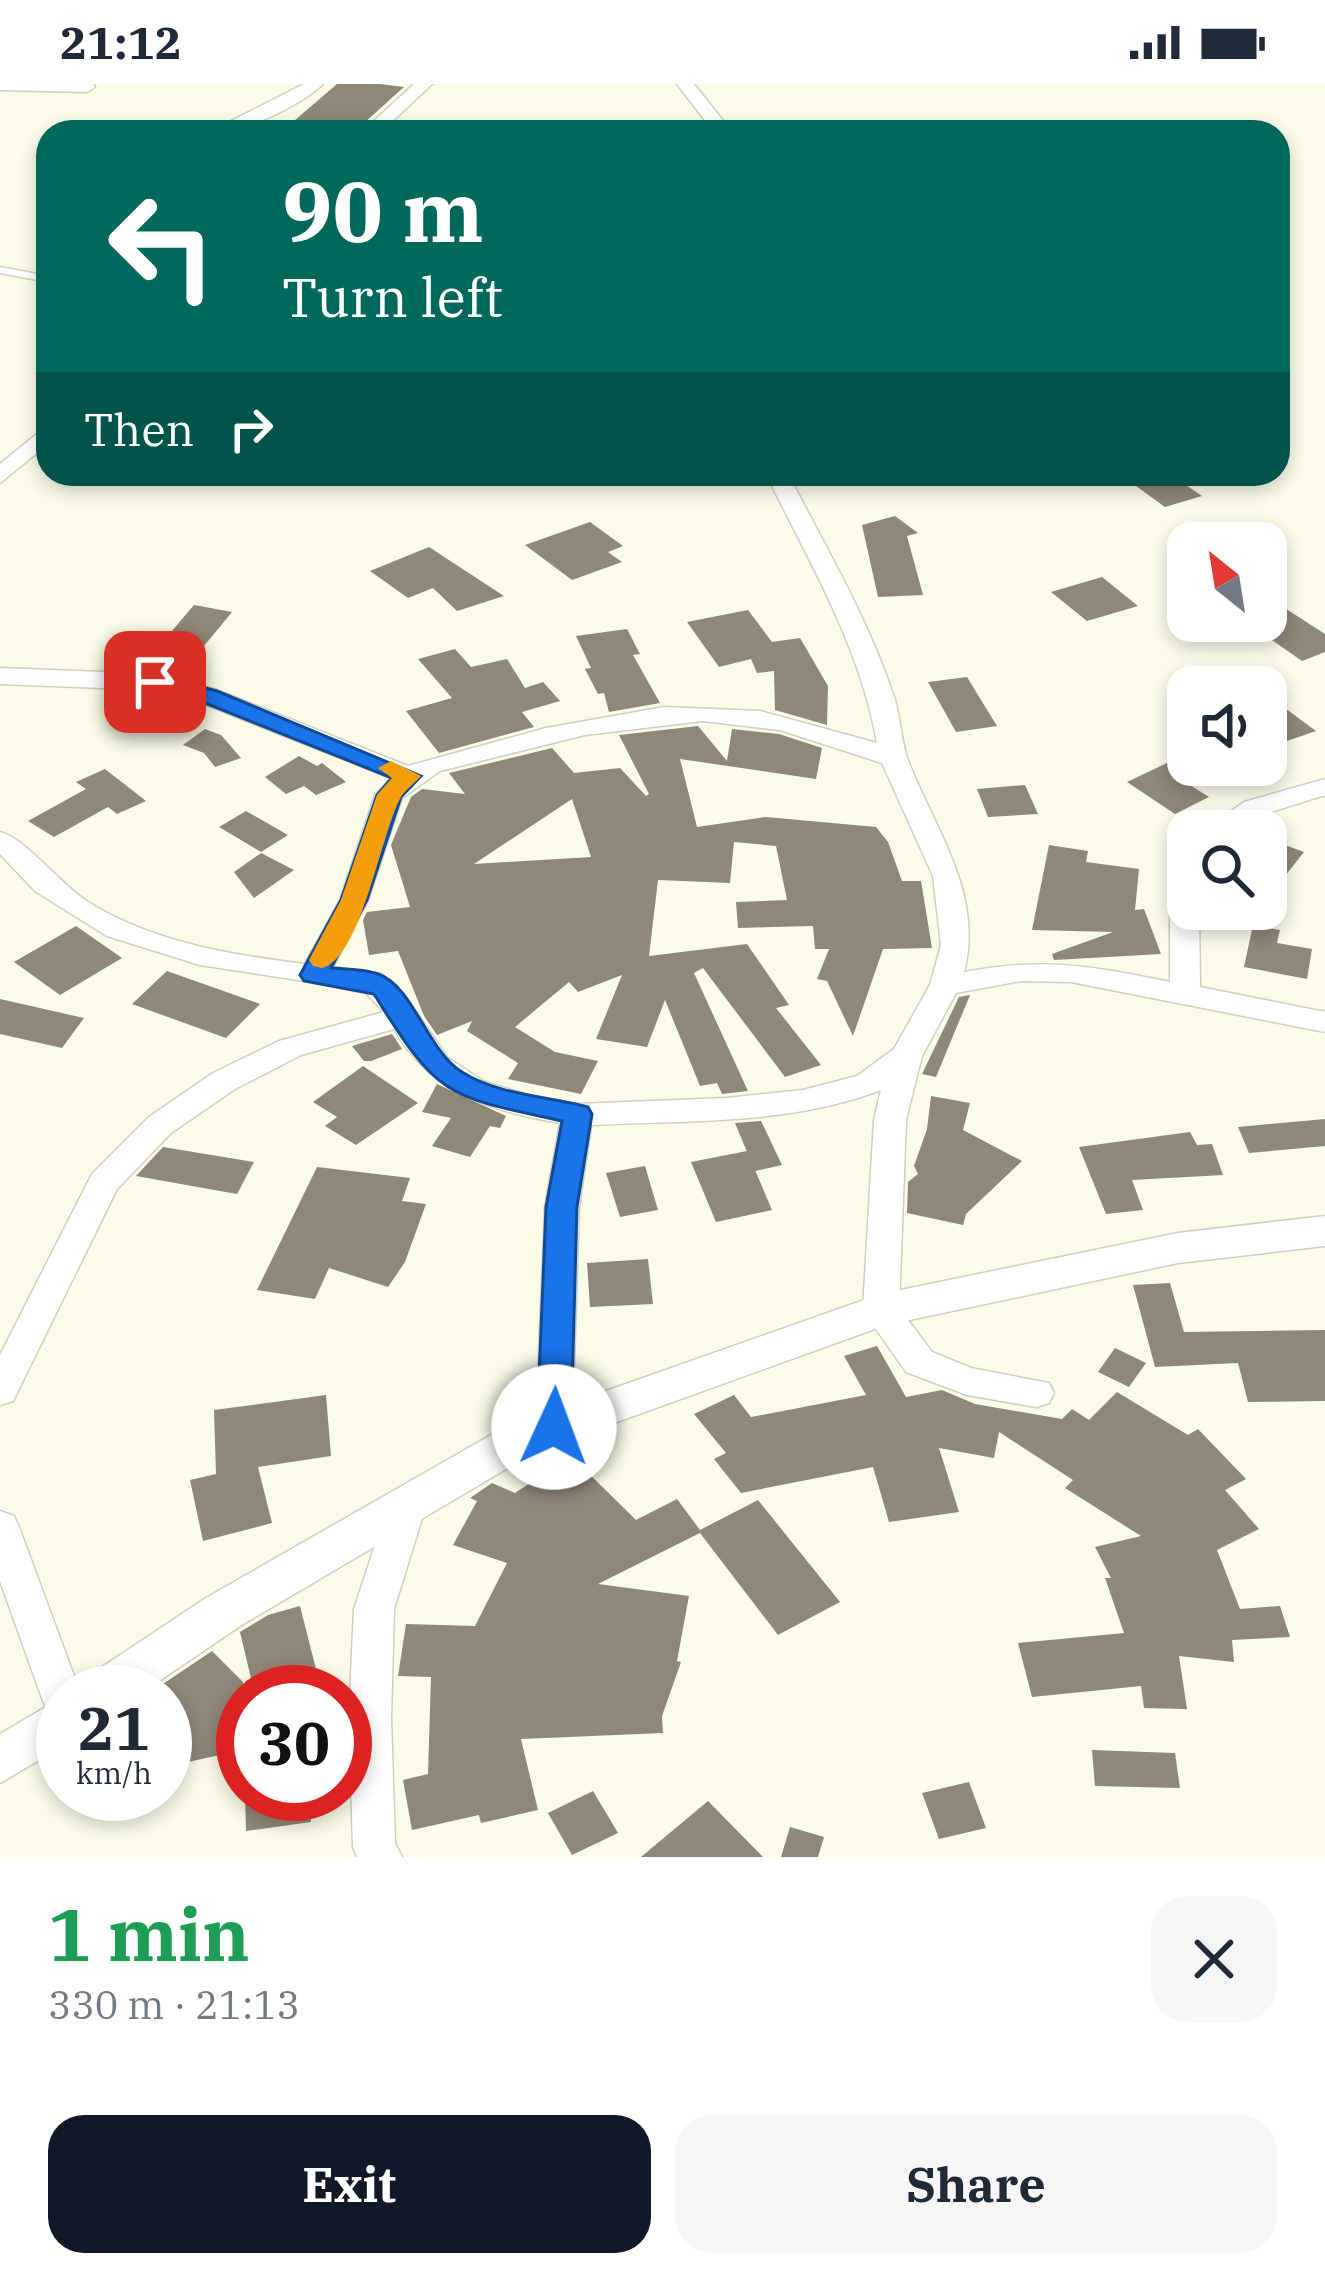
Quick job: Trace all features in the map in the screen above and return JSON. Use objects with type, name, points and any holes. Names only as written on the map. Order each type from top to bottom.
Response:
[{"type":"street","points":[[244,120],[288,103],[315,84]]},
{"type":"street","points":[[384,120],[424,84]]},
{"type":"street","points":[[686,84],[714,120]]},
{"type":"street","points":[[0,85],[87,88]]},
{"type":"street","points":[[0,476],[36,443]]},
{"type":"street","points":[[783,486],[853,623],[883,703],[893,758],[947,876],[956,945],[945,985],[906,1056],[890,1120],[881,1310],[919,1362],[967,1381],[1036,1394]]},
{"type":"street","points":[[0,676],[173,687],[226,702],[409,776]]},
{"type":"street","points":[[314,975],[354,900],[389,795],[409,776],[431,765],[644,718],[740,715],[847,740],[893,758]]},
{"type":"street","points":[[1251,810],[1325,787]]},
{"type":"street","points":[[0,839],[45,885],[91,915],[172,949],[268,970],[370,981],[384,988],[424,1052],[450,1078],[486,1095],[578,1114],[760,1104],[848,1091],[875,1081],[906,1056]]},
{"type":"street","points":[[1184,930],[1185,998]]},
{"type":"street","points":[[945,985],[1021,971],[1071,972],[1325,1022]]},
{"type":"street","points":[[0,1391],[104,1182],[160,1125],[224,1082],[290,1048],[401,1017]]},
{"type":"street","points":[[554,1427],[562,1207],[578,1114]]},
{"type":"street","points":[[144,1665],[224,1612],[507,1447],[554,1427],[881,1310],[1178,1249],[1325,1231]]},
{"type":"street","points":[[380,1857],[374,1847],[370,1718],[374,1609],[406,1509]]},
{"type":"street","points":[[0,1527],[50,1665]]},
{"type":"street","points":[[0,1761],[36,1737]]},
{"type":"lane","points":[[0,270],[36,277]]},
{"type":"building","points":[[337,84],[404,87],[367,120],[295,120]]},
{"type":"building","points":[[1136,486],[1188,486],[1202,496],[1165,507]]},
{"type":"building","points":[[895,516],[918,533],[907,536],[923,595],[878,597],[862,525]]},
{"type":"building","points":[[590,522],[623,546],[608,552],[622,562],[572,580],[525,545]]},
{"type":"building","points":[[429,547],[504,596],[457,611],[433,588],[408,598],[370,571]]},
{"type":"building","points":[[1102,577],[1138,606],[1087,621],[1051,592]]},
{"type":"building","points":[[194,605],[232,612],[199,652],[160,645]]},
{"type":"building","points":[[748,610],[772,642],[800,638],[828,686],[827,725],[775,710],[774,671],[757,673],[751,659],[719,667],[687,622]]},
{"type":"building","points":[[1287,610],[1325,634],[1325,652],[1302,661],[1275,642],[1287,642]]},
{"type":"building","points":[[627,629],[640,654],[633,655],[660,703],[609,712],[604,693],[598,694],[585,669],[591,668],[576,636]]},
{"type":"building","points":[[455,649],[471,667],[507,659],[525,688],[543,682],[560,701],[522,712],[534,727],[439,753],[406,711],[452,698],[418,659]]},
{"type":"building","points":[[967,677],[997,726],[956,732],[928,682]]},
{"type":"building","points":[[1287,710],[1316,731],[1287,741]]},
{"type":"building","points":[[698,726],[727,761],[732,729],[779,734],[822,748],[816,779],[680,759],[697,827],[766,817],[876,827],[888,842],[902,881],[921,881],[932,948],[883,949],[853,1036],[827,981],[817,979],[829,949],[815,949],[813,926],[738,928],[736,902],[787,900],[776,846],[734,842],[730,883],[658,880],[649,956],[747,944],[789,1005],[776,1008],[821,1065],[785,1077],[703,968],[694,973],[748,1091],[722,1094],[717,1083],[700,1086],[665,1000],[647,1047],[596,1039],[622,975],[578,992],[569,982],[515,1027],[555,1052],[598,1061],[581,1094],[508,1079],[518,1063],[467,1031],[472,1021],[437,1035],[424,1016],[398,951],[369,955],[363,920],[367,912],[410,907],[391,845],[411,797],[422,789],[465,794],[449,773],[552,748],[574,773],[620,768],[646,796],[619,735]],"holes":[[[572,799],[591,857],[474,864]]]},
{"type":"building","points":[[205,729],[221,735],[241,758],[215,767],[204,753],[183,745]]},
{"type":"building","points":[[299,756],[317,766],[322,763],[346,782],[316,795],[304,786],[286,794],[265,777]]},
{"type":"building","points":[[1167,763],[1167,786],[1192,786],[1209,797],[1183,810],[1169,810],[1127,782]]},
{"type":"building","points":[[105,769],[146,801],[117,814],[108,807],[54,837],[28,821],[86,789],[76,782]]},
{"type":"building","points":[[1025,785],[1038,814],[988,817],[977,789]]},
{"type":"building","points":[[246,811],[288,835],[261,852],[219,827]]},
{"type":"building","points":[[1049,845],[1088,851],[1086,862],[1139,869],[1135,910],[1144,909],[1161,954],[1054,960],[1052,954],[1113,932],[1032,930]]},
{"type":"building","points":[[1287,846],[1304,852],[1287,873]]},
{"type":"building","points":[[261,853],[294,870],[254,898],[234,872]]},
{"type":"building","points":[[76,926],[122,958],[60,995],[14,962]]},
{"type":"building","points":[[1252,930],[1280,930],[1277,943],[1312,949],[1307,979],[1244,967]]},
{"type":"building","points":[[167,971],[260,1004],[226,1038],[132,1004]]},
{"type":"building","points":[[970,995],[936,1077],[922,1074],[959,997]]},
{"type":"building","points":[[0,999],[84,1018],[62,1048],[0,1034]]},
{"type":"building","points":[[392,1034],[402,1049],[371,1061],[364,1061],[352,1046]]},
{"type":"building","points":[[363,1066],[418,1103],[356,1145],[325,1126],[337,1117],[313,1102]]},
{"type":"building","points":[[437,1084],[506,1116],[500,1128],[490,1126],[470,1157],[432,1146],[451,1118],[422,1112]]},
{"type":"building","points":[[931,1096],[970,1103],[963,1130],[1022,1161],[966,1214],[963,1225],[907,1213],[908,1182],[918,1174],[914,1166],[927,1129]]},
{"type":"building","points":[[1325,1119],[1325,1146],[1249,1153],[1238,1127]]},
{"type":"building","points":[[761,1121],[782,1165],[755,1171],[735,1123]]},
{"type":"building","points":[[1190,1132],[1197,1145],[1212,1144],[1223,1175],[1132,1180],[1143,1210],[1106,1214],[1079,1147]]},
{"type":"building","points":[[163,1147],[254,1162],[237,1194],[136,1176]]},
{"type":"building","points":[[747,1151],[772,1210],[716,1222],[691,1162]]},
{"type":"building","points":[[645,1166],[658,1210],[620,1217],[606,1173]]},
{"type":"building","points":[[317,1167],[410,1178],[402,1201],[426,1204],[405,1262],[388,1287],[329,1268],[315,1299],[257,1290]]},
{"type":"building","points":[[648,1259],[653,1304],[590,1307],[587,1263]]},
{"type":"building","points":[[1170,1283],[1184,1332],[1325,1330],[1325,1401],[1248,1402],[1238,1363],[1155,1367],[1133,1285]]},
{"type":"building","points":[[877,1346],[906,1397],[942,1390],[975,1404],[1062,1419],[1072,1409],[1089,1420],[1117,1392],[1188,1435],[1198,1429],[1246,1479],[1225,1490],[1259,1529],[1217,1550],[1240,1609],[1280,1606],[1290,1637],[1232,1640],[1234,1662],[1179,1656],[1187,1709],[1144,1708],[1141,1686],[1032,1697],[1018,1643],[1124,1633],[1105,1578],[1111,1578],[1095,1547],[1141,1536],[1065,1488],[1073,1480],[999,1432],[994,1458],[939,1448],[959,1512],[889,1522],[873,1467],[741,1493],[714,1459],[726,1453],[694,1414],[734,1395],[751,1417],[866,1395],[844,1356]]},
{"type":"building","points":[[1115,1348],[1146,1363],[1129,1387],[1098,1372]]},
{"type":"building","points":[[326,1395],[331,1456],[258,1467],[272,1523],[203,1541],[190,1480],[216,1474],[214,1410]]},
{"type":"building","points":[[571,1456],[636,1520],[677,1499],[700,1530],[758,1500],[840,1602],[778,1635],[700,1533],[598,1584],[689,1596],[677,1661],[681,1662],[662,1716],[663,1733],[521,1739],[538,1810],[481,1823],[479,1815],[412,1830],[403,1780],[428,1774],[431,1677],[398,1676],[406,1624],[475,1626],[507,1563],[453,1545],[477,1501],[470,1498],[492,1483],[515,1493]]},
{"type":"building","points":[[300,1606],[315,1665],[248,1665],[240,1632],[268,1615]]},
{"type":"building","points":[[212,1651],[226,1665],[216,1665],[216,1756],[192,1761],[192,1665]]},
{"type":"building","points":[[1092,1750],[1175,1753],[1180,1788],[1095,1786]]},
{"type":"building","points":[[969,1782],[986,1828],[939,1839],[922,1793]]},
{"type":"building","points":[[593,1791],[618,1833],[572,1855],[548,1813]]},
{"type":"building","points":[[708,1801],[763,1857],[641,1857]]},
{"type":"building","points":[[246,1821],[311,1821],[311,1822],[246,1831]]},
{"type":"building","points":[[790,1827],[824,1837],[818,1857],[781,1857]]},
{"type":"slow traffic","points":[[322,960],[354,900],[389,795],[409,776],[391,768]]},
{"type":"route","points":[[155,682],[208,696],[409,776],[389,795],[354,900],[314,975],[370,981],[384,988],[424,1052],[450,1078],[486,1095],[578,1114],[562,1207],[554,1427]]}]
